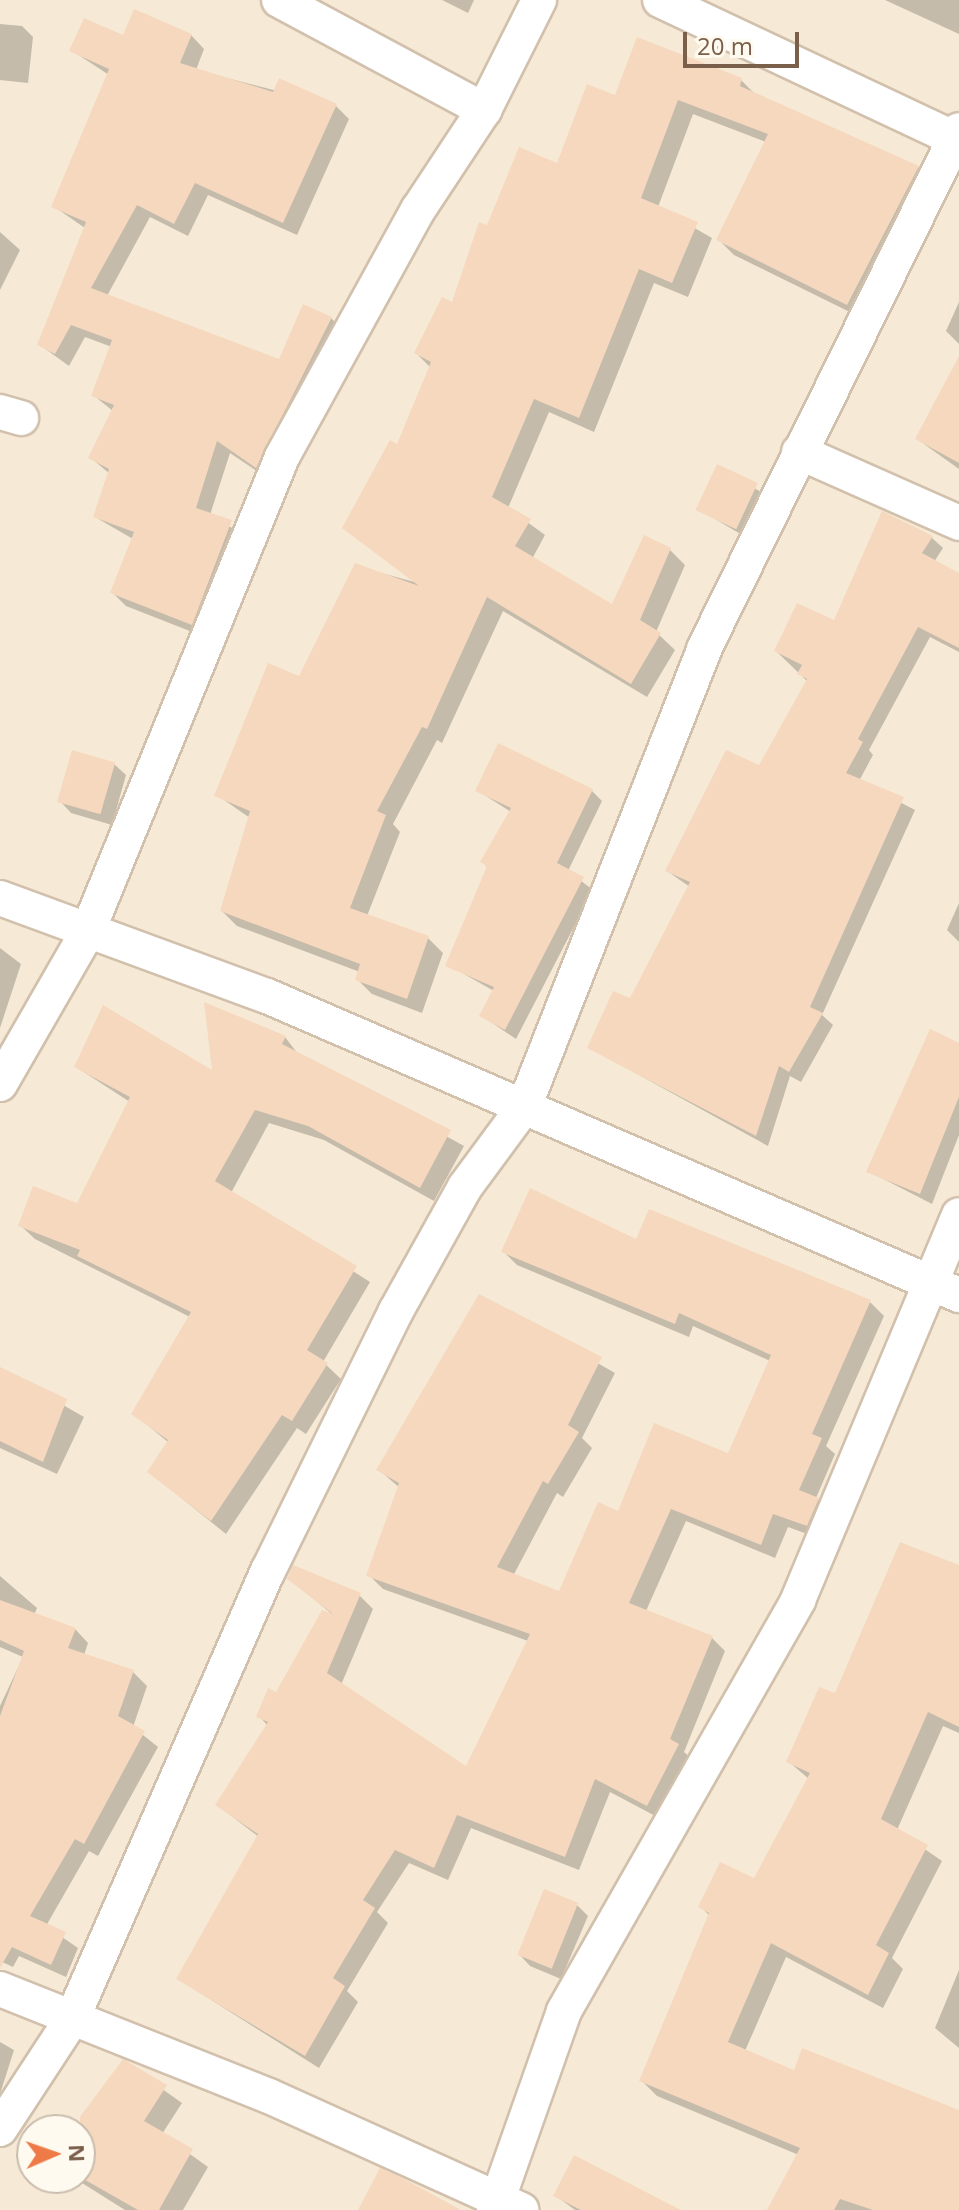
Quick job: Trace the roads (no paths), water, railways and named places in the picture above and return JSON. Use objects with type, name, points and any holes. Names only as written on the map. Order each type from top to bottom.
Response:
[{"type":"street","points":[[279,0],[484,110]]},
{"type":"street","points":[[0,1084],[87,933],[282,457],[418,210],[484,110],[539,0]]},
{"type":"street","points":[[0,2129],[72,2019],[268,1571],[396,1311],[465,1187],[524,1107],[704,649],[957,135],[660,0]]},
{"type":"street","points":[[799,452],[959,523]]},
{"type":"street","points":[[0,898],[87,933],[267,996],[959,1295]]},
{"type":"street","points":[[0,1989],[269,2096],[505,2206],[564,2011],[798,1600],[926,1281],[959,1215]]}]
